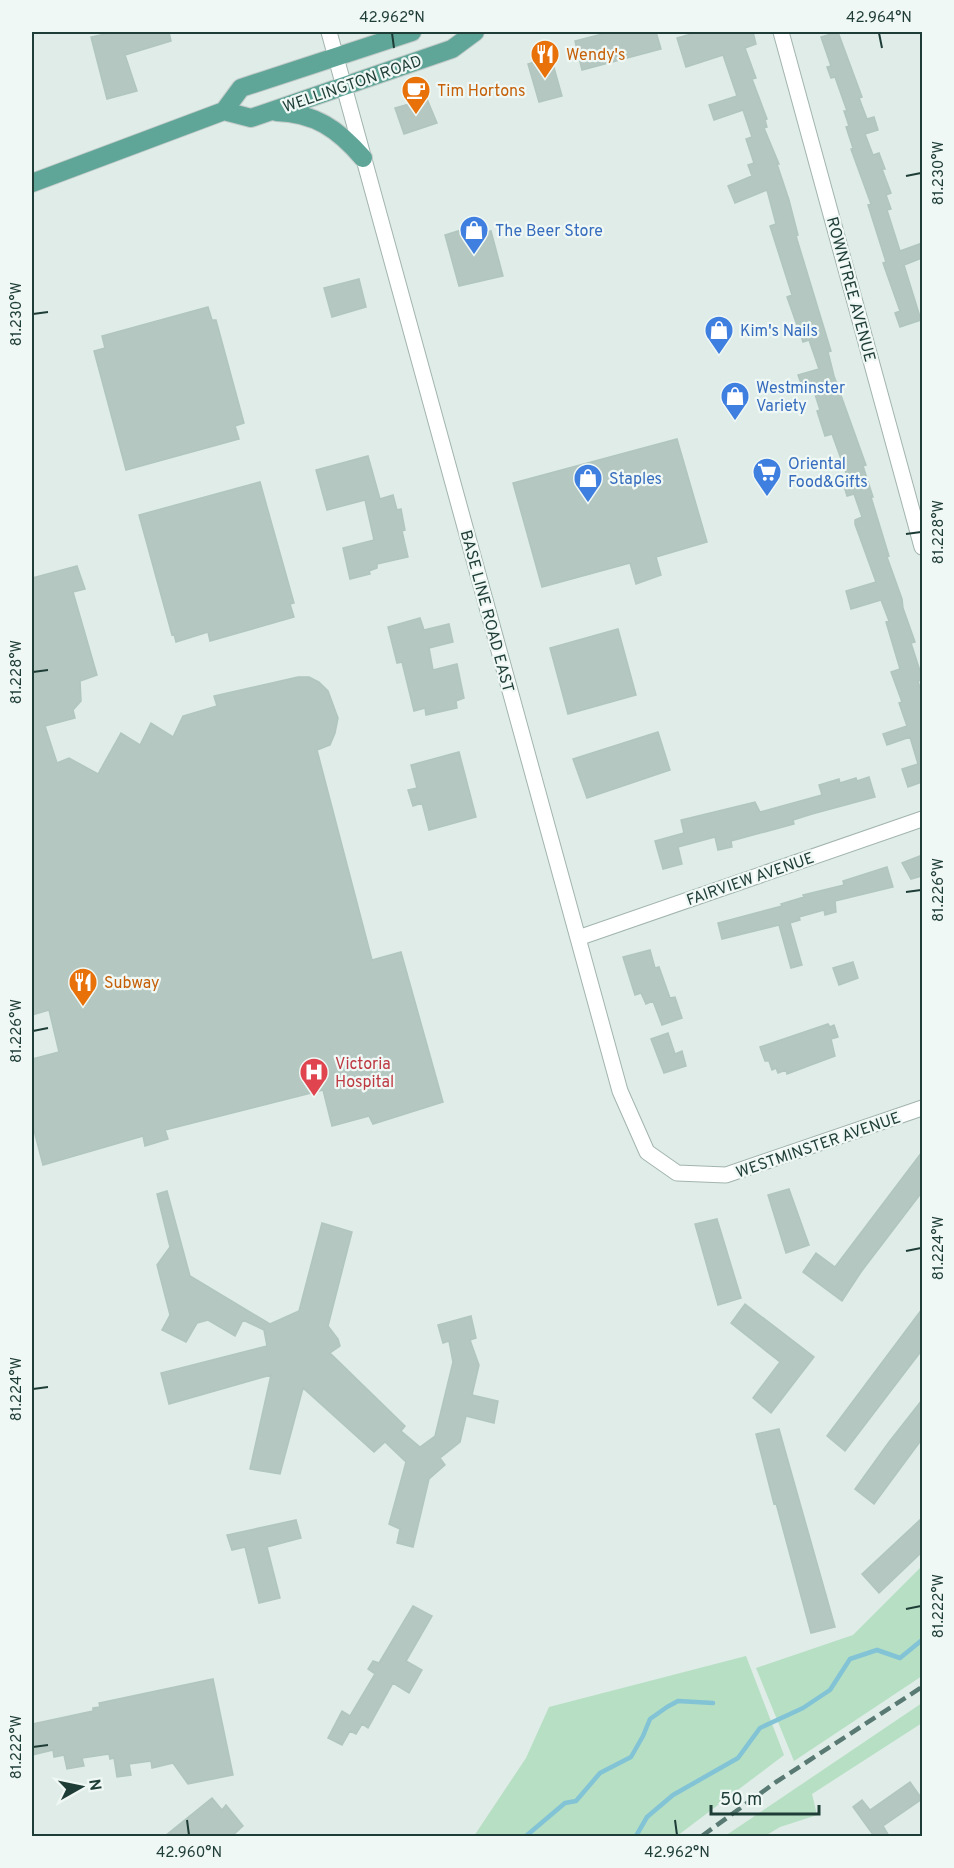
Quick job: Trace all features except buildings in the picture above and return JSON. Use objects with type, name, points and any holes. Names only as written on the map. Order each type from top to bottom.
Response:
[{"type":"main road","name":"WELLINGTON ROAD","points":[[412,32],[241,88],[224,111],[251,118],[452,50],[475,32]]},
{"type":"main road","points":[[32,183],[224,111]]},
{"type":"main road","points":[[268,112],[288,112],[316,119],[338,133],[363,158]]},
{"type":"street","name":"BASE LINE ROAD EAST","points":[[329,32],[620,1091],[647,1152],[677,1173]]},
{"type":"street","name":"ROWNTREE AVENUE","points":[[781,32],[922,547]]},
{"type":"street","name":"FAIRVIEW AVENUE","points":[[578,938],[922,819]]},
{"type":"street","name":"WESTMINSTER AVENUE","points":[[677,1173],[726,1175],[922,1108]]},
{"type":"green space","points":[[922,1566],[922,1676],[794,1761],[756,1668],[853,1635]]},
{"type":"green space","points":[[746,1656],[784,1755],[677,1836],[474,1836],[526,1758],[549,1707]]},
{"type":"green space","points":[[922,1703],[922,1723],[812,1794],[817,1815],[780,1827],[765,1836],[725,1836]]},
{"type":"waterway","points":[[636,1836],[647,1817],[673,1795],[738,1758],[760,1728],[803,1708],[830,1690],[850,1659],[877,1650],[900,1658],[922,1640]]},
{"type":"waterway","points":[[526,1836],[565,1803],[576,1801],[600,1773],[631,1757],[650,1719],[678,1701],[713,1703]]},
{"type":"railway","points":[[702,1836],[776,1782],[922,1687]]},
{"type":"place","name":"Wendy's","points":[[545,80]]},
{"type":"place","name":"Tim Hortons","points":[[416,116]]},
{"type":"place","name":"The Beer Store","points":[[474,256]]},
{"type":"place","name":"Kim's Nails","points":[[719,356]]},
{"type":"place","name":"Westminster Variety","points":[[735,422]]},
{"type":"place","name":"Oriental Food&Gifts","points":[[767,498]]},
{"type":"place","name":"Staples","points":[[588,504]]},
{"type":"place","name":"Subway","points":[[83,1008]]},
{"type":"place","name":"Victoria Hospital","points":[[314,1098]]}]
